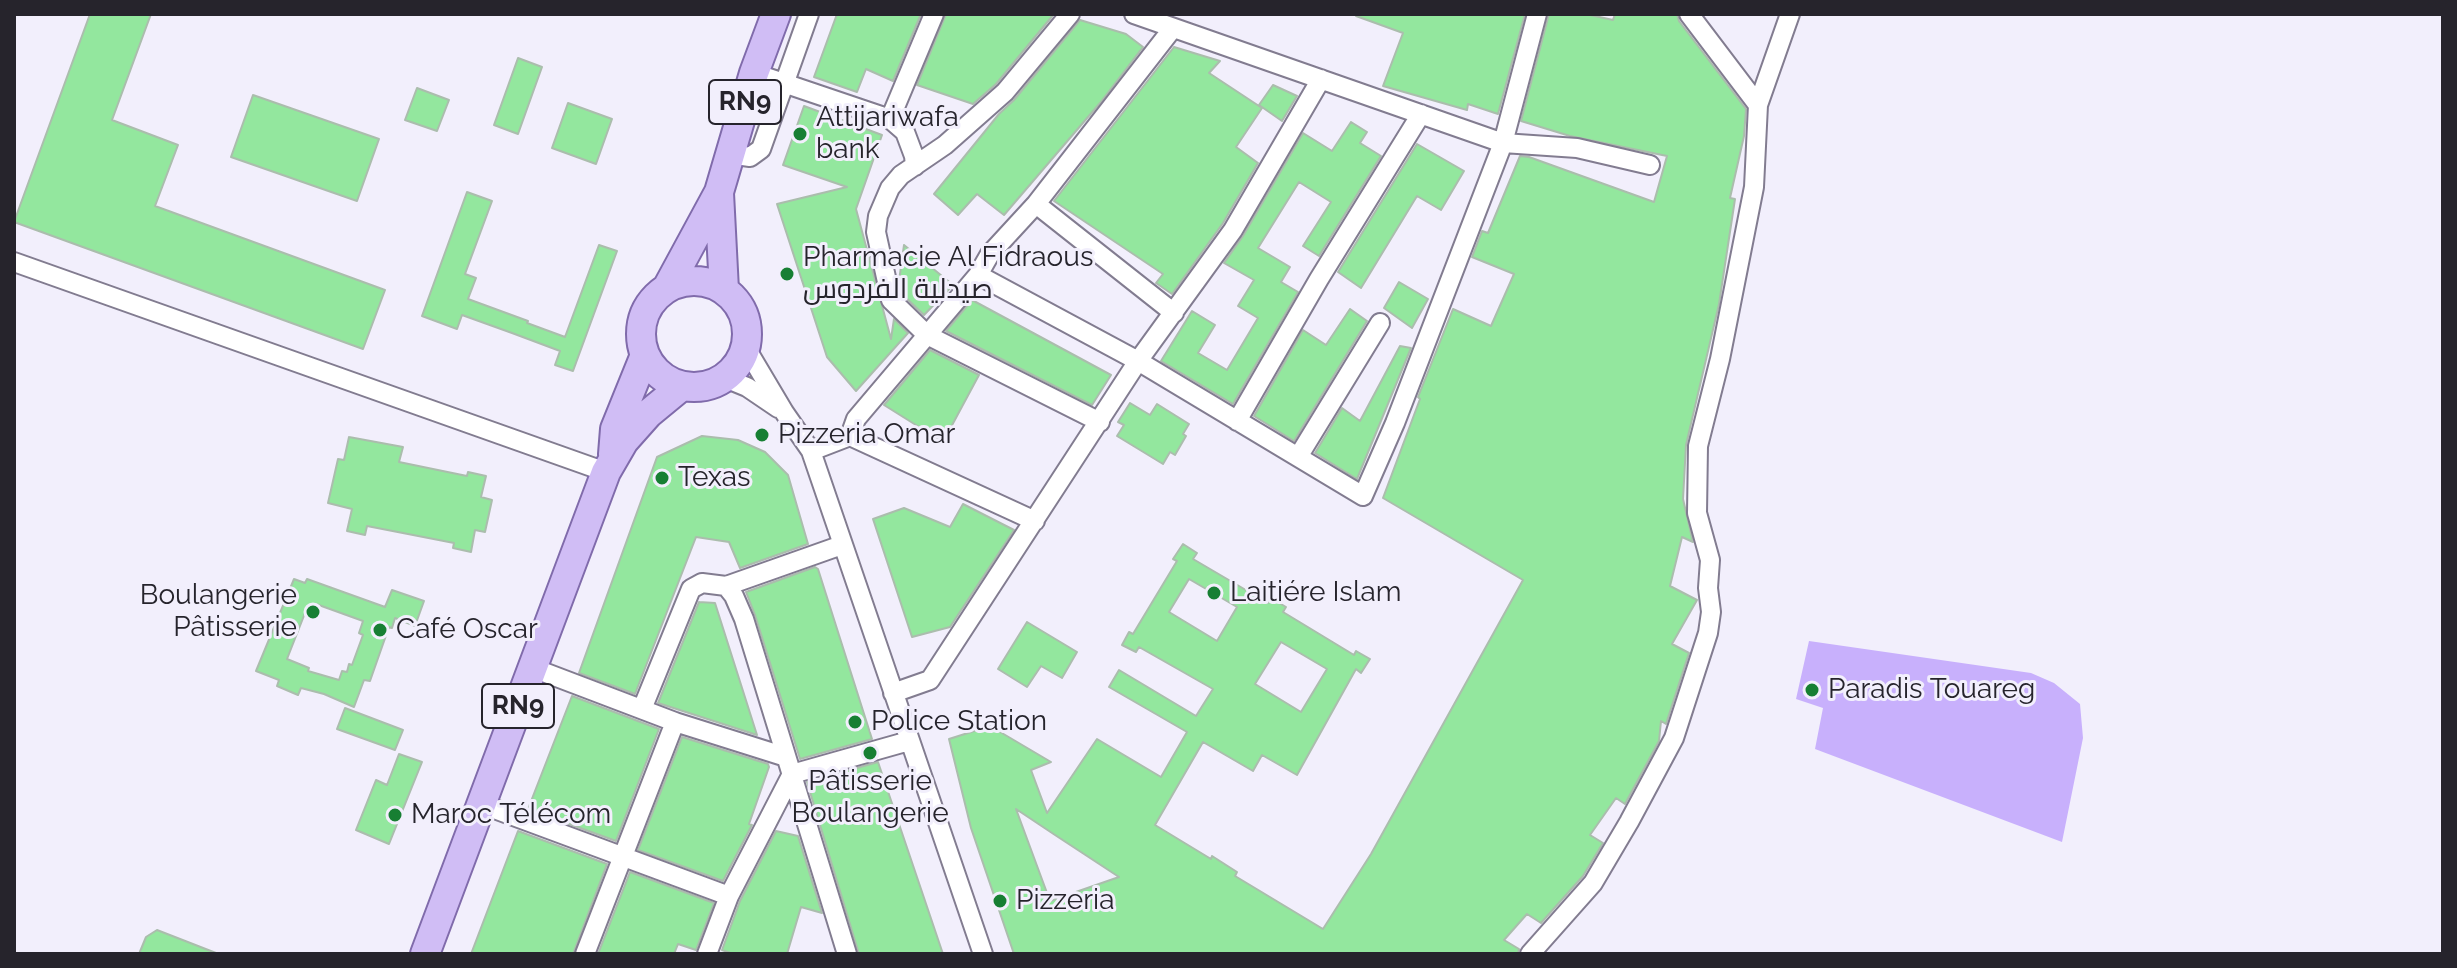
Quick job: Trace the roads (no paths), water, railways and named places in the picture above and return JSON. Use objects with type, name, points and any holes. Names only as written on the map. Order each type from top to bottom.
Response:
[{"type":"main road","name":"RN9","points":[[425,954],[609,465],[615,429],[645,355],[641,325],[646,310],[655,297],[667,288],[719,192],[754,73],[776,14]]},
{"type":"main road","name":"RN9","points":[[719,192],[724,290]]},
{"type":"main road","points":[[667,288],[696,280],[711,283],[737,301],[745,315],[748,331],[746,348],[734,370],[725,378]]},
{"type":"main road","points":[[645,355],[654,369],[667,380],[682,386]]},
{"type":"main road","name":"RN9","points":[[609,465],[648,414],[682,386],[697,387],[725,378]]},
{"type":"street","points":[[729,154],[745,157],[759,153],[809,14]]},
{"type":"street","points":[[890,119],[934,14]]},
{"type":"street","points":[[1070,14],[1005,92],[890,188],[878,216],[876,232],[891,300],[927,335],[1100,422]]},
{"type":"street","points":[[1134,14],[1503,143],[1577,148],[1650,165]]},
{"type":"street","points":[[978,275],[1138,361],[1363,496],[1395,423],[1503,143],[1537,14]]},
{"type":"street","points":[[1689,14],[1758,105]]},
{"type":"street","points":[[1530,954],[1593,883],[1629,822],[1674,738],[1708,633],[1711,612],[1708,588],[1710,560],[1697,513],[1698,446],[1720,359],[1754,187],[1758,105],[1790,14]]},
{"type":"street","points":[[850,436],[856,419],[978,275],[990,254],[1036,204],[1173,28]]},
{"type":"street","points":[[754,73],[890,119],[905,132],[915,166]]},
{"type":"street","points":[[893,693],[930,680],[1138,361],[1233,230],[1321,79]]},
{"type":"street","points":[[1237,421],[1319,279],[1421,114]]},
{"type":"street","points":[[1036,204],[1174,313]]},
{"type":"street","points":[[14,262],[609,465]]},
{"type":"street","points":[[1298,457],[1380,323]]},
{"type":"street","points":[[746,348],[811,451],[983,954]]},
{"type":"street","points":[[725,378],[747,387],[784,412]]},
{"type":"street","points":[[811,451],[850,436],[1035,521]]},
{"type":"street","points":[[642,709],[691,589],[702,583],[726,586],[842,545]]},
{"type":"street","points":[[726,586],[744,619],[847,954]]},
{"type":"street","points":[[533,668],[789,765],[909,741]]},
{"type":"street","points":[[585,954],[675,722]]},
{"type":"street","points":[[707,954],[729,896],[789,765]]},
{"type":"street","points":[[481,804],[729,896]]},
{"type":"place","name":"Attijariwafa bank","points":[[800,134]]},
{"type":"place","name":"Pharmacie Al Fidraous صيدلية الفردوس","points":[[787,274]]},
{"type":"place","name":"Pizzeria Omar","points":[[762,435]]},
{"type":"place","name":"Texas","points":[[662,478]]},
{"type":"place","name":"Laitiére Islam","points":[[1214,593]]},
{"type":"place","name":"Boulangerie Pâtisserie","points":[[313,612]]},
{"type":"place","name":"Café Oscar","points":[[380,630]]},
{"type":"place","name":"Paradis Touareg","points":[[1812,690]]},
{"type":"place","name":"Police Station","points":[[855,722]]},
{"type":"place","name":"Pâtisserie Boulangerie","points":[[870,753]]},
{"type":"place","name":"Maroc Télécom","points":[[395,815]]},
{"type":"place","name":"Pizzeria","points":[[1000,901]]}]
